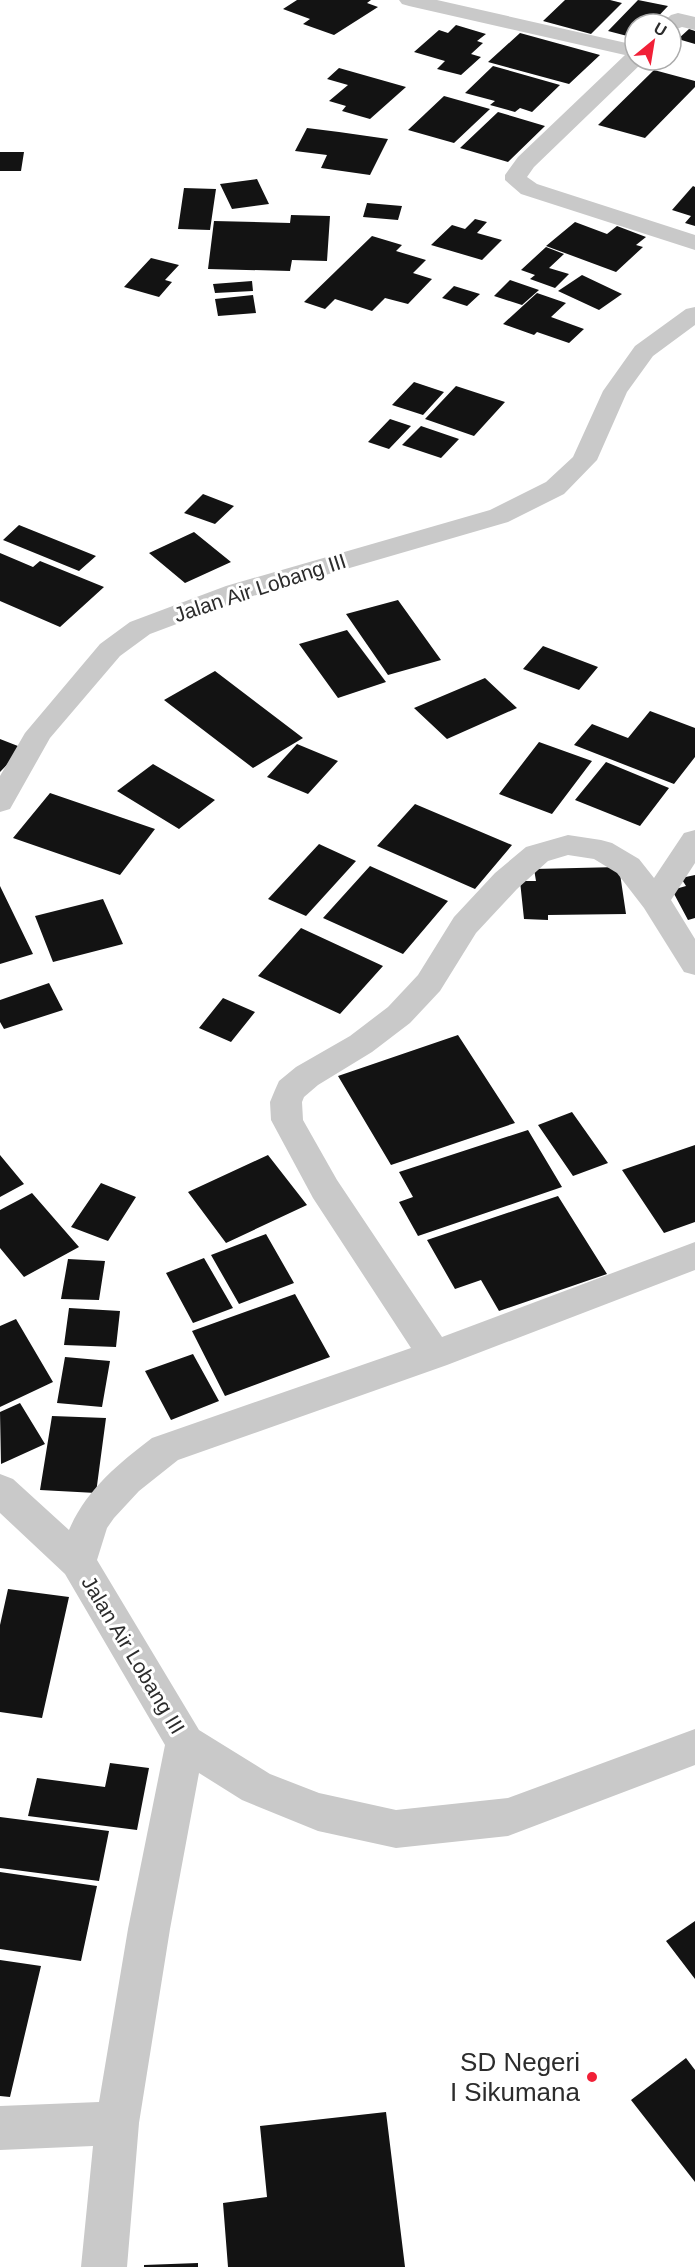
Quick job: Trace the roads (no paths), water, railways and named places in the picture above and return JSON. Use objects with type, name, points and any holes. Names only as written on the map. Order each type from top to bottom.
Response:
[{"type":"street","points":[[409,0],[623,48]]},
{"type":"street","points":[[683,20],[695,4]]},
{"type":"street","points":[[623,69],[526,162],[516,175],[516,180],[529,189],[695,243]]},
{"type":"street","name":"Jalan Air Lobang III","points":[[0,802],[39,733],[110,650],[140,628],[236,592],[499,516],[555,488],[584,460],[615,391],[644,351],[695,314]]},
{"type":"street","points":[[655,900],[695,840]]},
{"type":"street","points":[[434,1355],[320,1180],[287,1120],[286,1102],[291,1090],[307,1076],[361,1044],[399,1015],[429,983],[465,925],[506,881],[537,855],[568,845],[601,850],[628,866],[655,900],[695,964]]},
{"type":"street","points":[[78,1562],[93,1519],[109,1497],[133,1473],[165,1449],[434,1355],[695,1256]]},
{"type":"street","name":"Jalan Air Lobang III","points":[[0,1490],[78,1562],[185,1743],[256,1787],[318,1812],[396,1829],[508,1817],[695,1747]]},
{"type":"street","points":[[104,2267],[117,2123],[148,1929],[185,1743]]},
{"type":"street","points":[[0,2128],[117,2123]]},
{"type":"place","name":"SD Negeri I Sikumana","points":[[592,2077]]}]
